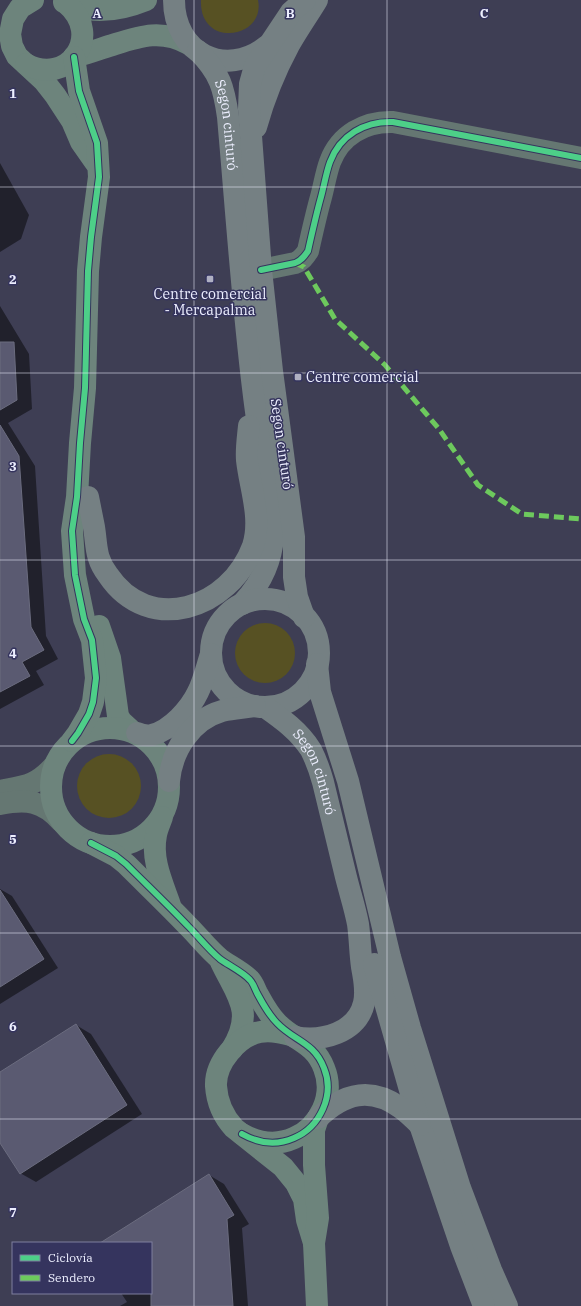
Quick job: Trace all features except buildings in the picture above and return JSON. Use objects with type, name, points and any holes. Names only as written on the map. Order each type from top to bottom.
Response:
[{"type":"highway","name":"Segon cinturó","points":[[174,0],[174,10],[178,28],[193,48],[206,60],[217,74],[225,99],[228,117],[252,377]]},
{"type":"highway","points":[[193,48],[213,58],[223,60],[242,59],[259,52],[275,35],[281,23],[284,0]]},
{"type":"highway","points":[[252,158],[249,109],[250,84],[255,66],[291,12],[305,0]]},
{"type":"highway","points":[[252,158],[256,127],[270,85],[290,44],[317,0]]},
{"type":"highway","name":"Segon cinturó","points":[[252,158],[261,270],[274,386],[292,514],[295,587],[304,617]]},
{"type":"highway","points":[[88,497],[97,553],[107,574],[121,591],[130,598],[162,609],[183,608],[195,605],[225,588],[242,568],[249,554],[257,531],[257,517],[247,458],[252,377]]},
{"type":"highway","points":[[135,733],[153,735],[166,728],[180,716],[194,698],[199,691],[211,654],[214,637],[222,621],[242,604],[255,590],[270,557],[273,536],[269,496],[257,424],[252,377]]},
{"type":"highway","points":[[242,604],[258,600],[276,601],[291,606],[310,624],[316,639],[318,647],[317,664],[320,692],[348,781],[390,957],[410,1028],[460,1188],[507,1306]]},
{"type":"highway","points":[[211,654],[215,672],[224,688],[230,695],[238,700],[260,707]]},
{"type":"highway","points":[[169,781],[170,769],[176,752],[186,736],[198,723],[221,712],[283,704],[299,695],[310,681],[317,664]]},
{"type":"highway","name":"Segon cinturó","points":[[260,707],[292,727],[300,734],[311,751],[323,782],[358,924]]},
{"type":"highway","points":[[295,1037],[313,1039],[333,1035],[348,1027],[360,1013],[364,1005],[366,993],[358,924]]},
{"type":"highway","points":[[358,924],[374,963],[420,1125],[461,1246],[484,1306]]},
{"type":"highway","points":[[318,1118],[328,1108],[337,1102],[351,1096],[361,1094],[381,1098],[400,1107],[420,1125]]},
{"type":"highway","points":[[478,1233],[506,1276],[521,1306]]},
{"type":"highway","points":[[461,1246],[492,1306]]},
{"type":"street","points":[[32,0],[20,8],[11,9],[10,34],[12,46],[17,56],[44,81],[55,95],[99,168]]},
{"type":"street","points":[[63,1],[84,9],[100,10],[120,8],[146,0]]},
{"type":"street","points":[[61,820],[55,812],[51,793],[51,774],[59,756],[78,733],[89,714],[94,696],[96,678],[92,640],[78,598],[72,532],[77,497],[85,388],[88,271],[99,168],[97,143],[93,127],[79,91],[74,57],[82,40],[81,22],[75,11],[63,1]]},
{"type":"street","points":[[26,64],[42,70],[54,69],[65,64],[74,57],[134,38],[150,35],[171,36],[193,48]]},
{"type":"street","points":[[261,270],[300,261],[308,251],[330,160],[346,138],[362,127],[376,123],[393,122],[581,158]]},
{"type":"street","points":[[80,443],[88,497],[83,531],[85,567],[89,594],[94,615],[110,658],[118,716],[121,721],[135,733]]},
{"type":"street","points":[[72,741],[89,731],[108,727],[118,727],[145,738],[159,752],[167,771],[169,781],[167,800],[156,834],[154,854],[172,910]]},
{"type":"street","points":[[0,791],[31,784],[44,776],[55,765]]},
{"type":"street","points":[[0,804],[17,801],[38,804],[53,812],[74,834],[116,856],[126,864],[220,959],[249,979],[272,1018],[286,1031],[303,1041],[315,1052],[327,1076],[326,1102],[314,1130],[314,1165],[318,1218],[314,1243],[317,1306]]},
{"type":"street","points":[[91,843],[111,846],[120,845],[138,839],[154,827],[164,810]]},
{"type":"street","points":[[220,959],[228,978],[239,994],[242,1008],[242,1028],[240,1035],[221,1065],[216,1085],[219,1104],[227,1121],[283,1167],[296,1183],[304,1199],[307,1220],[314,1243]]},
{"type":"street","points":[[231,1050],[244,1039],[259,1033],[278,1032],[295,1037]]},
{"type":"street","points":[[242,1134],[259,1141],[269,1143],[288,1141],[305,1132],[318,1118]]},
{"type":"shaded area","points":[[201,0],[258,0],[258,13],[252,23],[243,30],[232,33],[220,32],[210,26],[203,16]]},
{"type":"shaded area","points":[[265,623],[282,628],[290,636],[295,653],[290,670],[282,678],[265,683],[248,678],[240,670],[235,653],[240,636],[248,628]]},
{"type":"shaded area","points":[[103,754],[115,754],[132,763],[139,774],[141,786],[139,798],[132,809],[115,818],[103,818],[91,813],[82,804],[77,792],[77,780],[82,768],[91,759]]},
{"type":"marked path","points":[[295,263],[304,267],[335,319],[385,365],[439,429],[478,485],[522,514],[581,519]]},
{"type":"cycle path","points":[[72,741],[89,714],[93,702],[96,678],[92,640],[84,619],[75,575],[72,531],[77,497],[85,388],[88,271],[99,177],[97,143],[79,91],[74,57]]},
{"type":"cycle path","points":[[261,270],[295,263],[301,260],[307,253],[326,175],[334,152],[347,137],[363,127],[383,122],[393,122],[581,158]]},
{"type":"cycle path","points":[[91,843],[116,856],[126,864],[220,959],[247,977],[274,1020],[283,1029],[309,1047],[320,1059],[327,1078],[328,1089],[323,1109],[311,1126],[294,1138],[274,1143],[254,1140],[242,1134]]},
{"type":"place","name":"Centre comercial - Mercapalma","points":[[210,279]]},
{"type":"place","name":"Centre comercial","points":[[298,377]]}]
